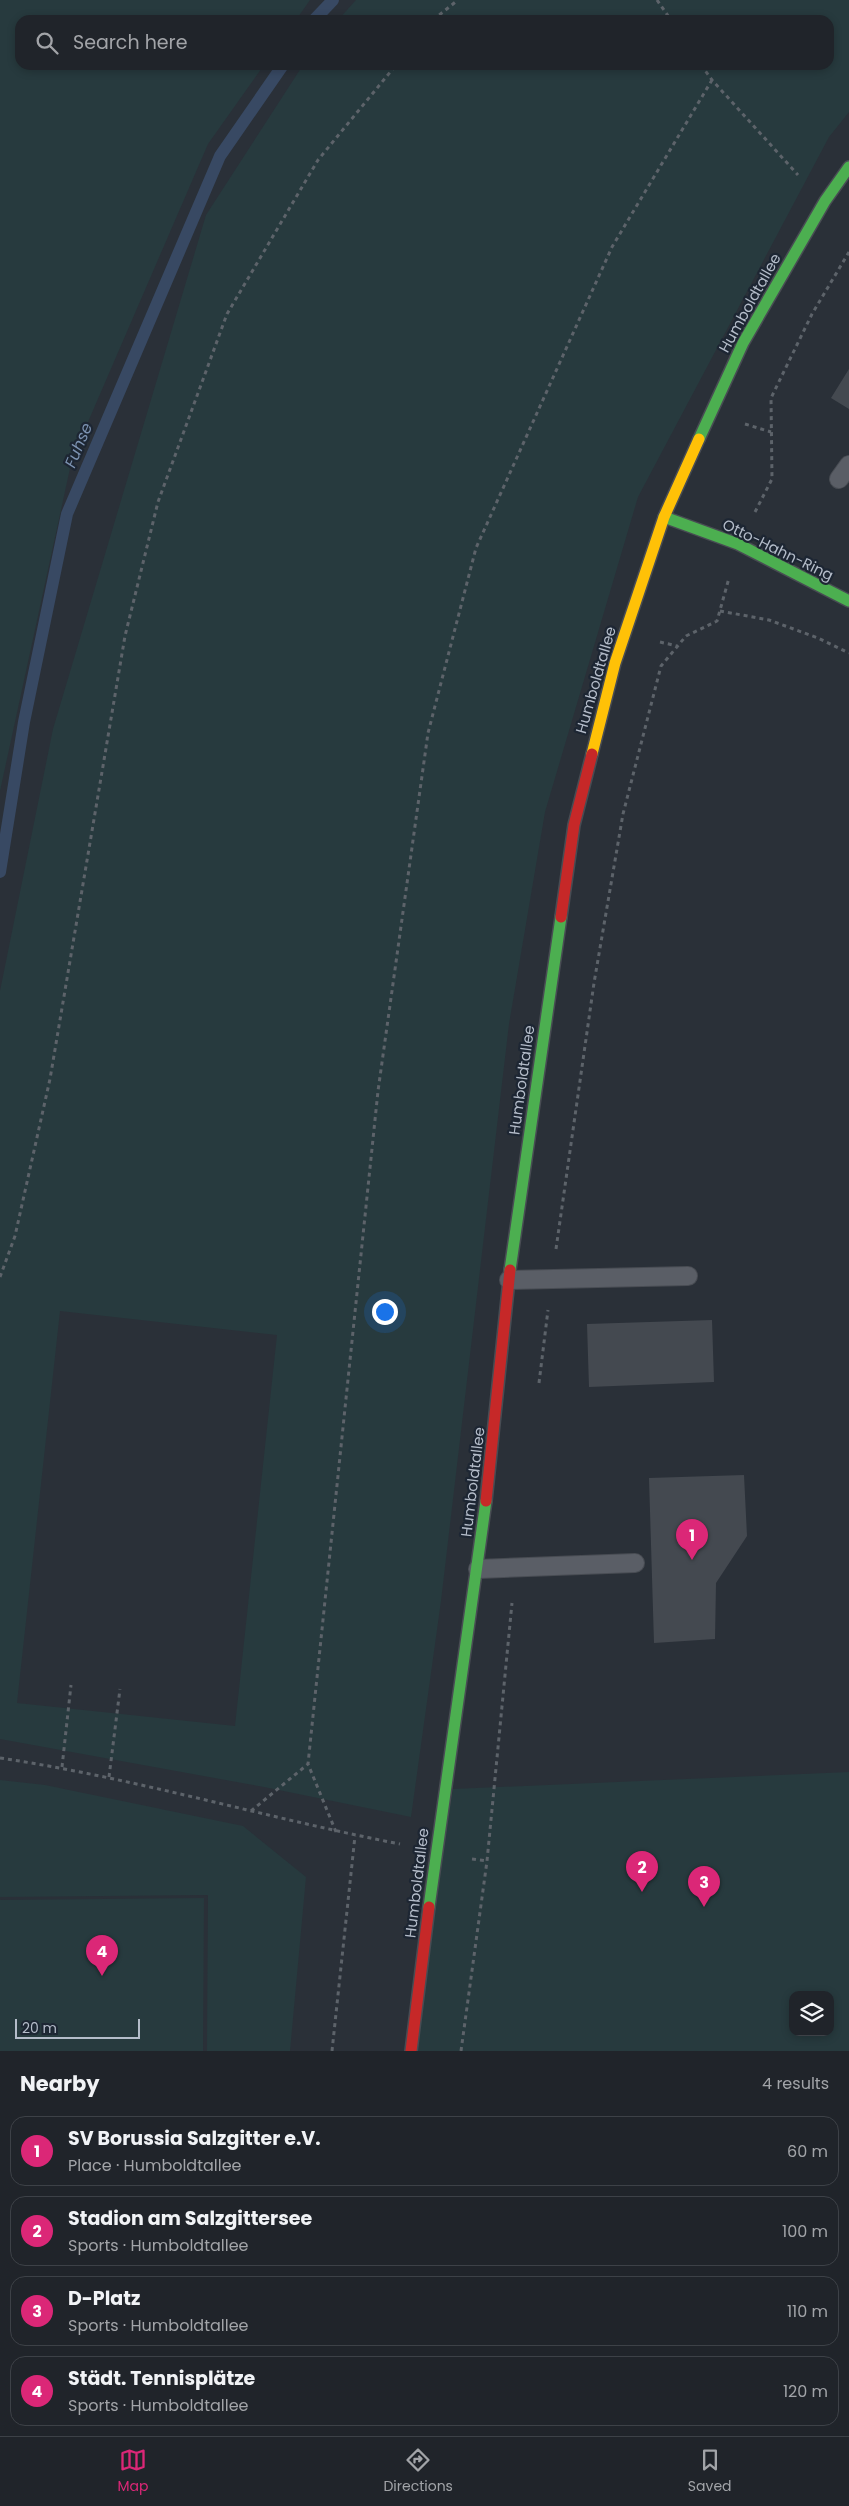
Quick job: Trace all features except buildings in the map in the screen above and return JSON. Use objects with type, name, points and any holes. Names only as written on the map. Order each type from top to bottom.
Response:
[{"type":"street","name":"Humboldtallee","points":[[411,2051],[436,1852],[478,1569],[500,1381],[509,1280],[574,825],[614,664],[664,517],[743,344],[825,201],[849,167]]},
{"type":"street","name":"Otto-Hahn-Ring","points":[[664,517],[738,544],[849,601]]},
{"type":"lane","points":[[509,1280],[688,1276]]},
{"type":"lane","points":[[478,1569],[635,1563]]},
{"type":"path","points":[[439,15],[458,0]]},
{"type":"path","points":[[657,0],[668,15]]},
{"type":"path","points":[[0,1276],[15,1236],[50,1079],[125,636],[158,502],[226,314],[318,160],[392,70]]},
{"type":"path","points":[[705,70],[712,80],[804,182],[825,201]]},
{"type":"path","points":[[336,1832],[308,1764],[378,1091],[428,733],[476,548],[612,247],[712,80]]},
{"type":"path","points":[[738,544],[772,479],[771,398],[812,314],[849,252]]},
{"type":"path","points":[[720,611],[769,620],[818,638],[849,653]]},
{"type":"path","points":[[62,1767],[71,1685]]},
{"type":"path","points":[[108,1777],[120,1689]]},
{"type":"path","points":[[0,1758],[62,1767],[336,1832],[487,1861]]},
{"type":"path","points":[[251,1811],[308,1764]]},
{"type":"path","points":[[332,2051],[355,1836]]},
{"type":"green space","points":[[0,0],[310,0],[300,15],[15,15],[15,70],[260,70],[208,144],[72,459],[0,791]]},
{"type":"green space","points":[[356,0],[849,0],[849,112],[829,137],[638,497],[545,812],[509,1024],[441,1601],[411,1817],[264,1787],[0,1739],[0,991],[53,729],[206,215],[300,70],[834,70],[834,15],[342,15]],"holes":[[[60,1311],[277,1335],[235,1726],[17,1703]]]},
{"type":"green space","points":[[849,1772],[849,2051],[408,2051],[453,1789]]},
{"type":"green space","points":[[0,1780],[45,1785],[243,1826],[306,1877],[290,2051],[207,2051],[208,1895],[0,1897]]},
{"type":"green space","points":[[204,1898],[203,2051],[0,2051],[0,1900]]},
{"type":"waterway","name":"Fuhse","points":[[319,15],[333,0]]},
{"type":"waterway","name":"Fuhse","points":[[0,872],[24,722],[67,514],[220,156],[280,70]]},
{"type":"traffic: fast","points":[[699,439],[743,343],[825,201],[849,167]]},
{"type":"traffic: fast","points":[[664,517],[738,544],[849,601]]},
{"type":"traffic: fast","points":[[510,1270],[561,917]]},
{"type":"traffic: fast","points":[[429,1907],[486,1501]]},
{"type":"traffic: slow","points":[[592,754],[615,663],[664,517],[699,439]]},
{"type":"traffic: jam","points":[[561,917],[574,825],[592,754]]},
{"type":"traffic: jam","points":[[486,1501],[510,1270]]},
{"type":"traffic: jam","points":[[411,2051],[429,1907]]},
{"type":"place","name":"SV Borussia Salzgitter e.V.","points":[[692,1560]]},
{"type":"place","name":"Stadion am Salzgittersee","points":[[642,1892]]},
{"type":"place","name":"D-Platz","points":[[704,1907]]},
{"type":"place","name":"Städt. Tennisplätze","points":[[102,1976]]}]
